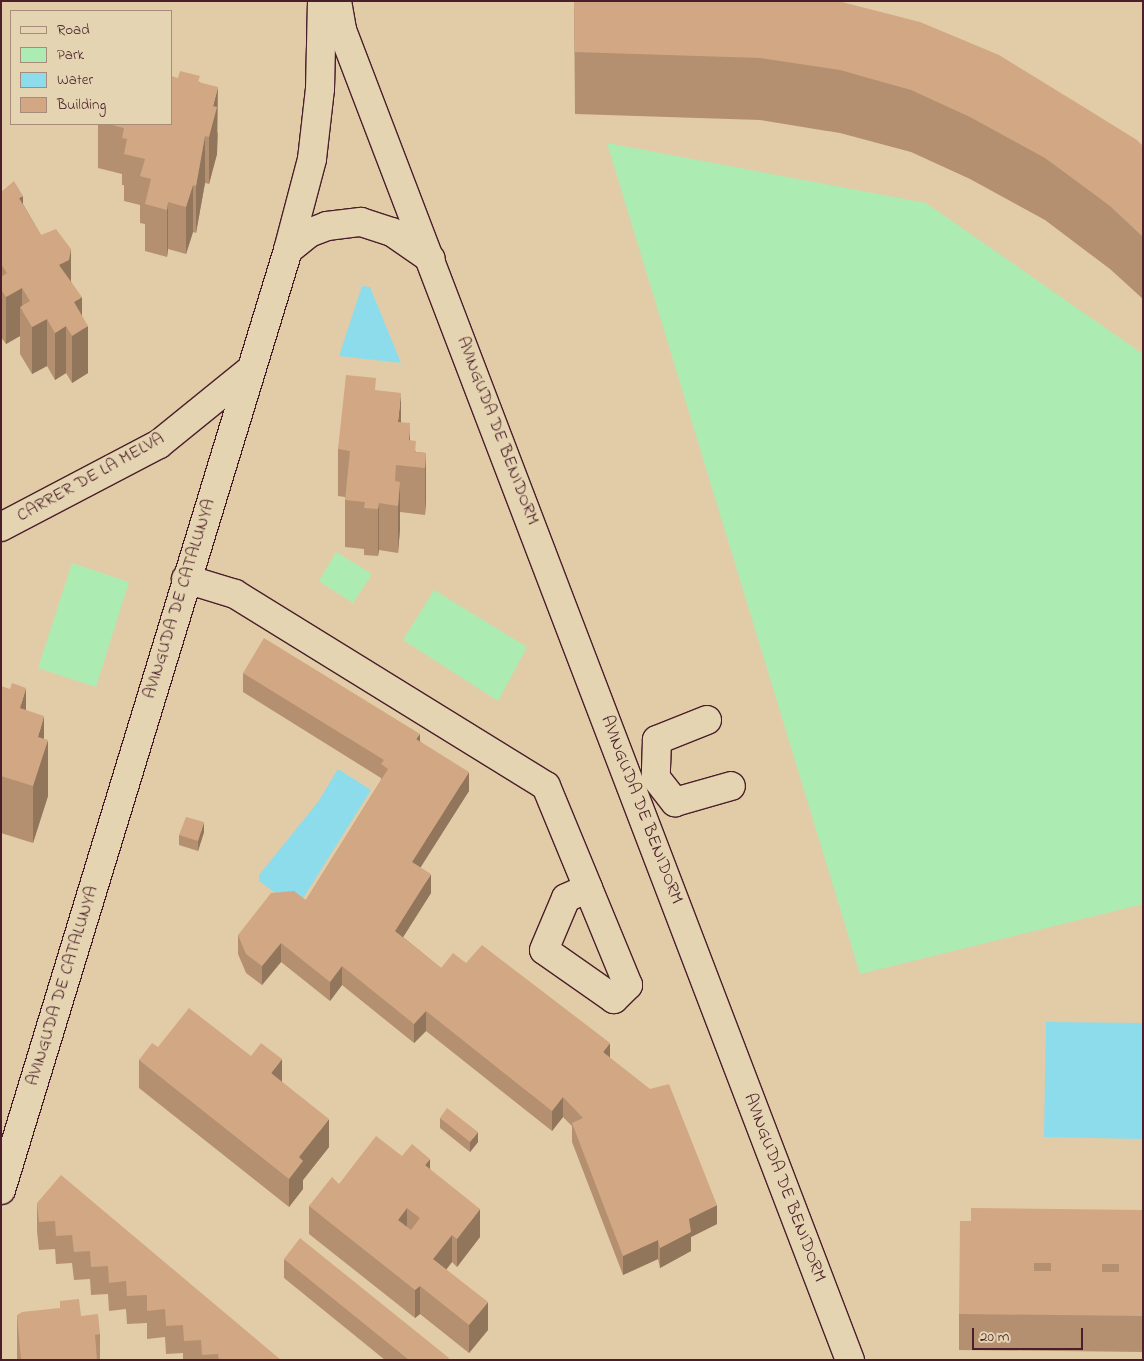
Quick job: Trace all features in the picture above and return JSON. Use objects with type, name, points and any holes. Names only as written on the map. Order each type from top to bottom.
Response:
[{"type":"street","name":"AVINGUDA DE CATALUNYA","points":[[1,1190],[288,250],[312,159],[320,89],[322,1]]},
{"type":"street","name":"AVINGUDA DE BENIDORM","points":[[337,1],[342,30],[431,259],[644,784],[850,1360]]},
{"type":"street","points":[[342,30],[347,1]]},
{"type":"street","points":[[288,250],[309,233],[327,226],[361,222],[392,232],[431,259]]},
{"type":"street","name":"CARRER DE LA MELVA","points":[[1,527],[159,444],[250,371]]},
{"type":"street","points":[[186,579],[235,594],[546,786],[588,888]]},
{"type":"street","points":[[707,720],[657,740],[644,784],[675,802],[731,786]]},
{"type":"green space","points":[[607,143],[926,203],[1143,354],[1143,904],[860,974]]},
{"type":"green space","points":[[336,552],[372,574],[353,603],[319,581]]},
{"type":"green space","points":[[72,563],[129,582],[96,687],[38,668]]},
{"type":"green space","points":[[434,590],[527,647],[498,701],[403,640]]},
{"type":"water","points":[[362,286],[370,287],[401,363],[339,356]]},
{"type":"water","points":[[338,769],[371,790],[302,900],[288,902],[259,881],[259,875],[318,802]]},
{"type":"water","points":[[1046,1022],[1143,1023],[1143,1139],[1044,1137]]},
{"type":"building","points":[[574,1],[838,1],[920,22],[999,55],[1137,140],[1143,146],[1143,237],[1110,206],[1045,158],[970,117],[911,90],[840,70],[760,58],[575,52]]},
{"type":"building","points":[[180,71],[200,76],[198,82],[218,87],[213,106],[217,107],[209,137],[205,136],[196,186],[193,185],[186,207],[168,202],[167,210],[145,204],[151,179],[140,176],[145,159],[124,154],[127,139],[122,138],[124,128],[112,125],[172,125],[172,76],[178,78]]},
{"type":"building","points":[[14,181],[23,196],[19,198],[41,235],[56,229],[71,249],[69,260],[59,265],[82,297],[74,302],[88,326],[72,336],[66,326],[55,333],[47,319],[32,327],[20,307],[30,301],[22,288],[6,297],[1,290],[1,277],[7,273],[1,264],[1,192]]},
{"type":"building","points":[[346,375],[376,378],[375,390],[401,393],[398,422],[410,423],[409,440],[416,441],[415,452],[426,453],[425,468],[396,465],[395,481],[400,482],[398,506],[379,503],[378,509],[364,508],[365,502],[345,500],[350,451],[338,449]]},
{"type":"building","points":[[264,638],[420,734],[416,739],[469,772],[412,862],[431,874],[395,931],[441,968],[453,953],[466,963],[482,945],[610,1043],[603,1052],[650,1089],[669,1084],[717,1205],[689,1219],[691,1232],[660,1248],[658,1240],[623,1256],[572,1123],[583,1118],[563,1097],[552,1111],[426,1011],[414,1024],[342,966],[330,982],[281,943],[262,966],[246,954],[238,935],[271,893],[294,891],[306,900],[388,769],[381,764],[384,760],[243,673]]},
{"type":"building","points":[[12,683],[26,688],[20,708],[44,716],[38,737],[48,740],[33,786],[1,776],[1,686],[10,689]]},
{"type":"building","points":[[186,817],[204,822],[198,841],[179,835]]},
{"type":"building","points":[[189,1008],[251,1056],[261,1043],[282,1059],[271,1073],[329,1119],[299,1157],[303,1161],[289,1179],[139,1060],[152,1043],[158,1047]]},
{"type":"building","points":[[447,1108],[478,1132],[470,1142],[440,1118]]},
{"type":"building","points":[[376,1136],[402,1156],[412,1144],[430,1159],[425,1165],[480,1209],[457,1239],[452,1235],[433,1259],[488,1302],[469,1325],[420,1286],[415,1290],[309,1206],[332,1177],[339,1184]],"holes":[[[407,1208],[420,1218],[411,1230],[398,1220]]]},
{"type":"building","points":[[61,1175],[281,1360],[219,1360],[218,1354],[202,1355],[201,1340],[184,1341],[183,1325],[166,1326],[165,1309],[147,1311],[147,1295],[127,1296],[126,1281],[109,1283],[108,1266],[91,1267],[90,1251],[74,1252],[72,1235],[56,1236],[55,1221],[39,1222],[37,1203]]},
{"type":"building","points":[[971,1208],[1143,1210],[1143,1316],[959,1314],[960,1221],[971,1221]],"holes":[[[1034,1263],[1051,1263],[1051,1282],[1034,1282]],[[1102,1264],[1119,1264],[1119,1283],[1102,1283]]]},
{"type":"building","points":[[300,1238],[449,1358],[448,1360],[409,1360],[284,1259]]},
{"type":"building","points":[[1034,1271],[1051,1271],[1051,1282],[1034,1282]]},
{"type":"building","points":[[1102,1272],[1119,1272],[1119,1283],[1102,1283]]},
{"type":"building","points":[[79,1299],[81,1316],[98,1314],[100,1334],[95,1335],[97,1360],[21,1360],[17,1315],[22,1312],[60,1308],[60,1301]]}]
